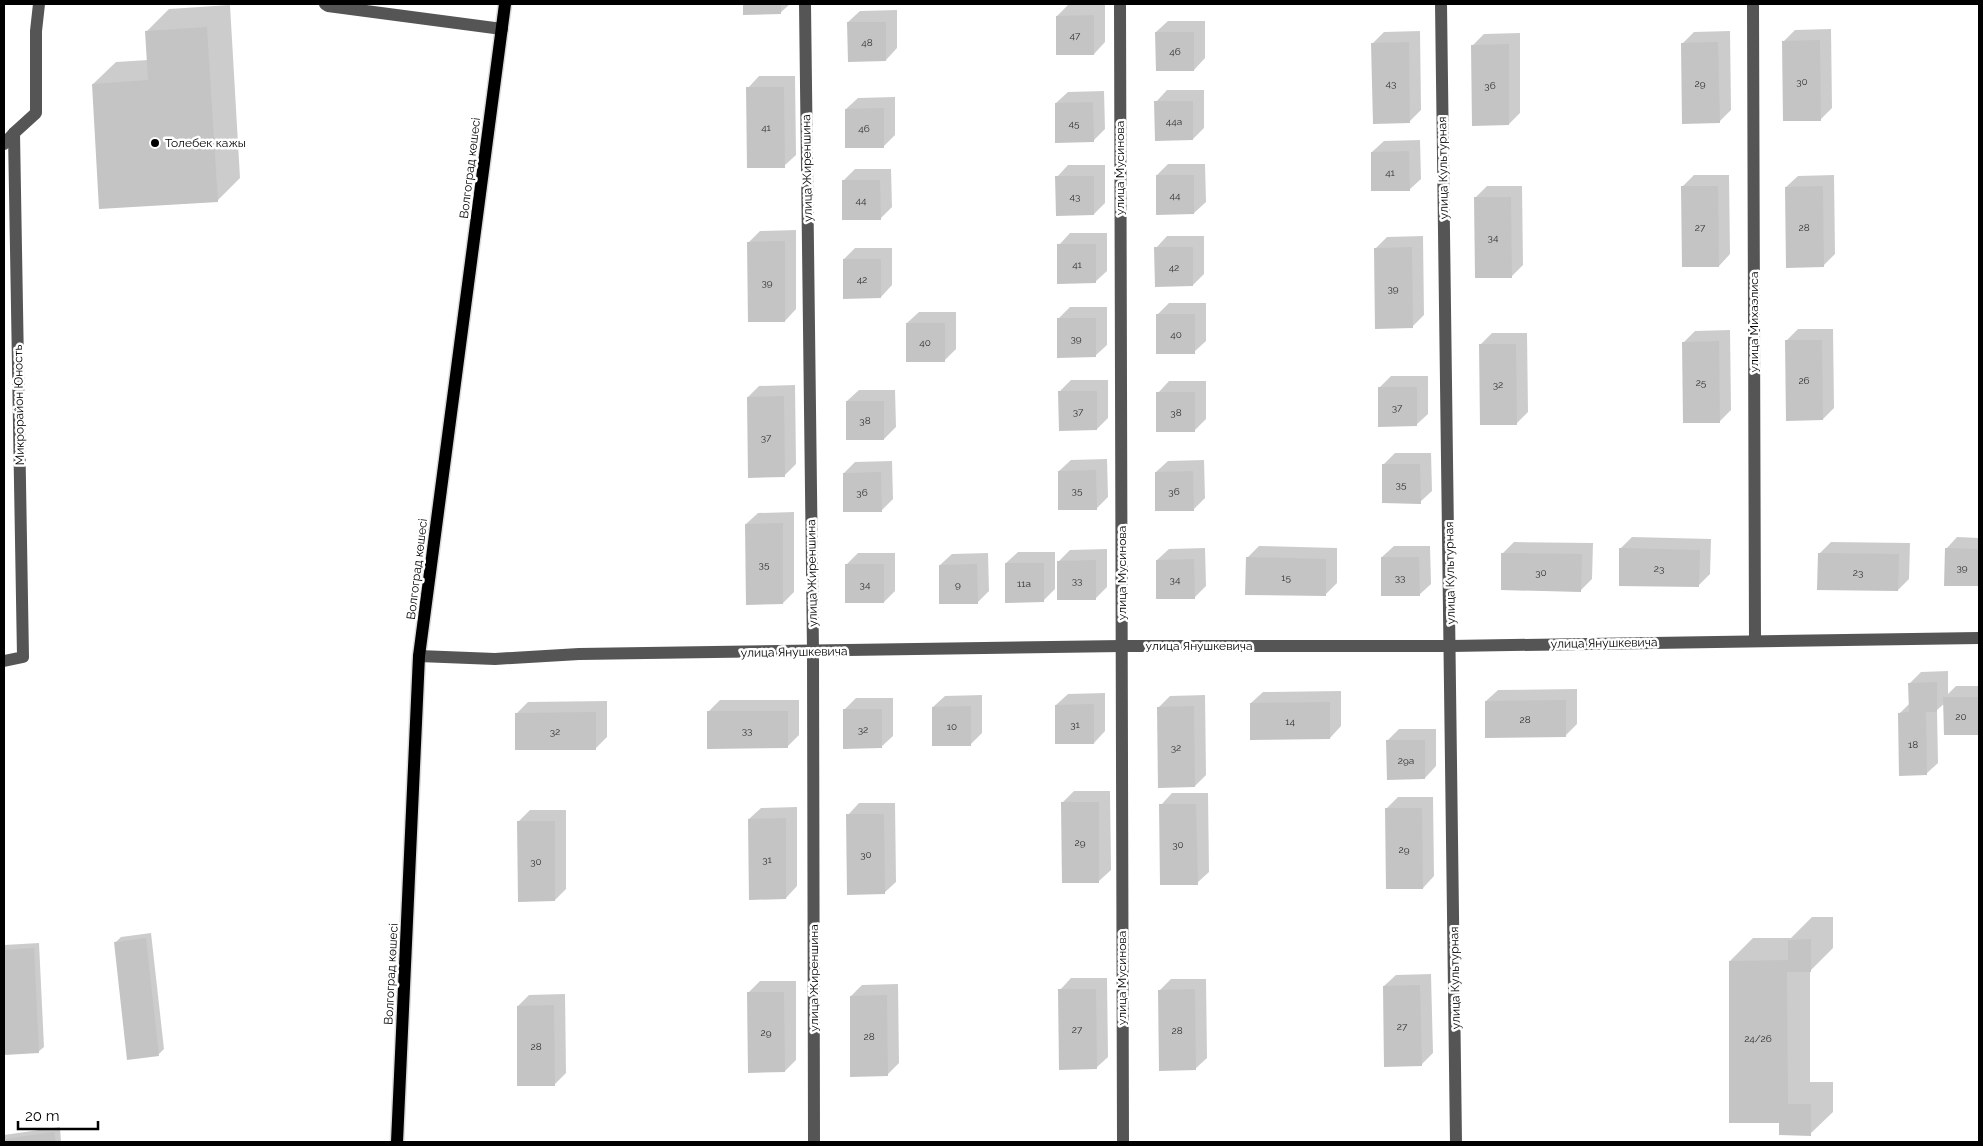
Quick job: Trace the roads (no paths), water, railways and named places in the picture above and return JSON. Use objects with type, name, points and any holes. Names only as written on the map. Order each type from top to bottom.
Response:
[{"type":"main road","name":"Волгоград көшесі","points":[[397,1142],[419,656],[505,4]]},
{"type":"street","points":[[4,144],[14,132],[36,113],[36,31],[40,4]]},
{"type":"street","points":[[325,4],[328,6],[502,29]]},
{"type":"street","name":"улица Жиреншина","points":[[805,4],[813,651],[814,1142]]},
{"type":"street","name":"улица Мусинова","points":[[1120,4],[1122,1142]]},
{"type":"street","name":"улица Культурная","points":[[1441,4],[1451,646],[1456,1142]]},
{"type":"street","name":"улица Михаэлиса","points":[[1753,4],[1755,640]]},
{"type":"street","name":"Микрорайон Юность","points":[[4,661],[23,657],[14,132]]},
{"type":"street","name":"улица Янушкевича","points":[[419,656],[494,658],[578,654],[1122,646],[1451,646],[1979,638]]},
{"type":"place","name":"Толебек кажы","points":[[155,143]]}]
